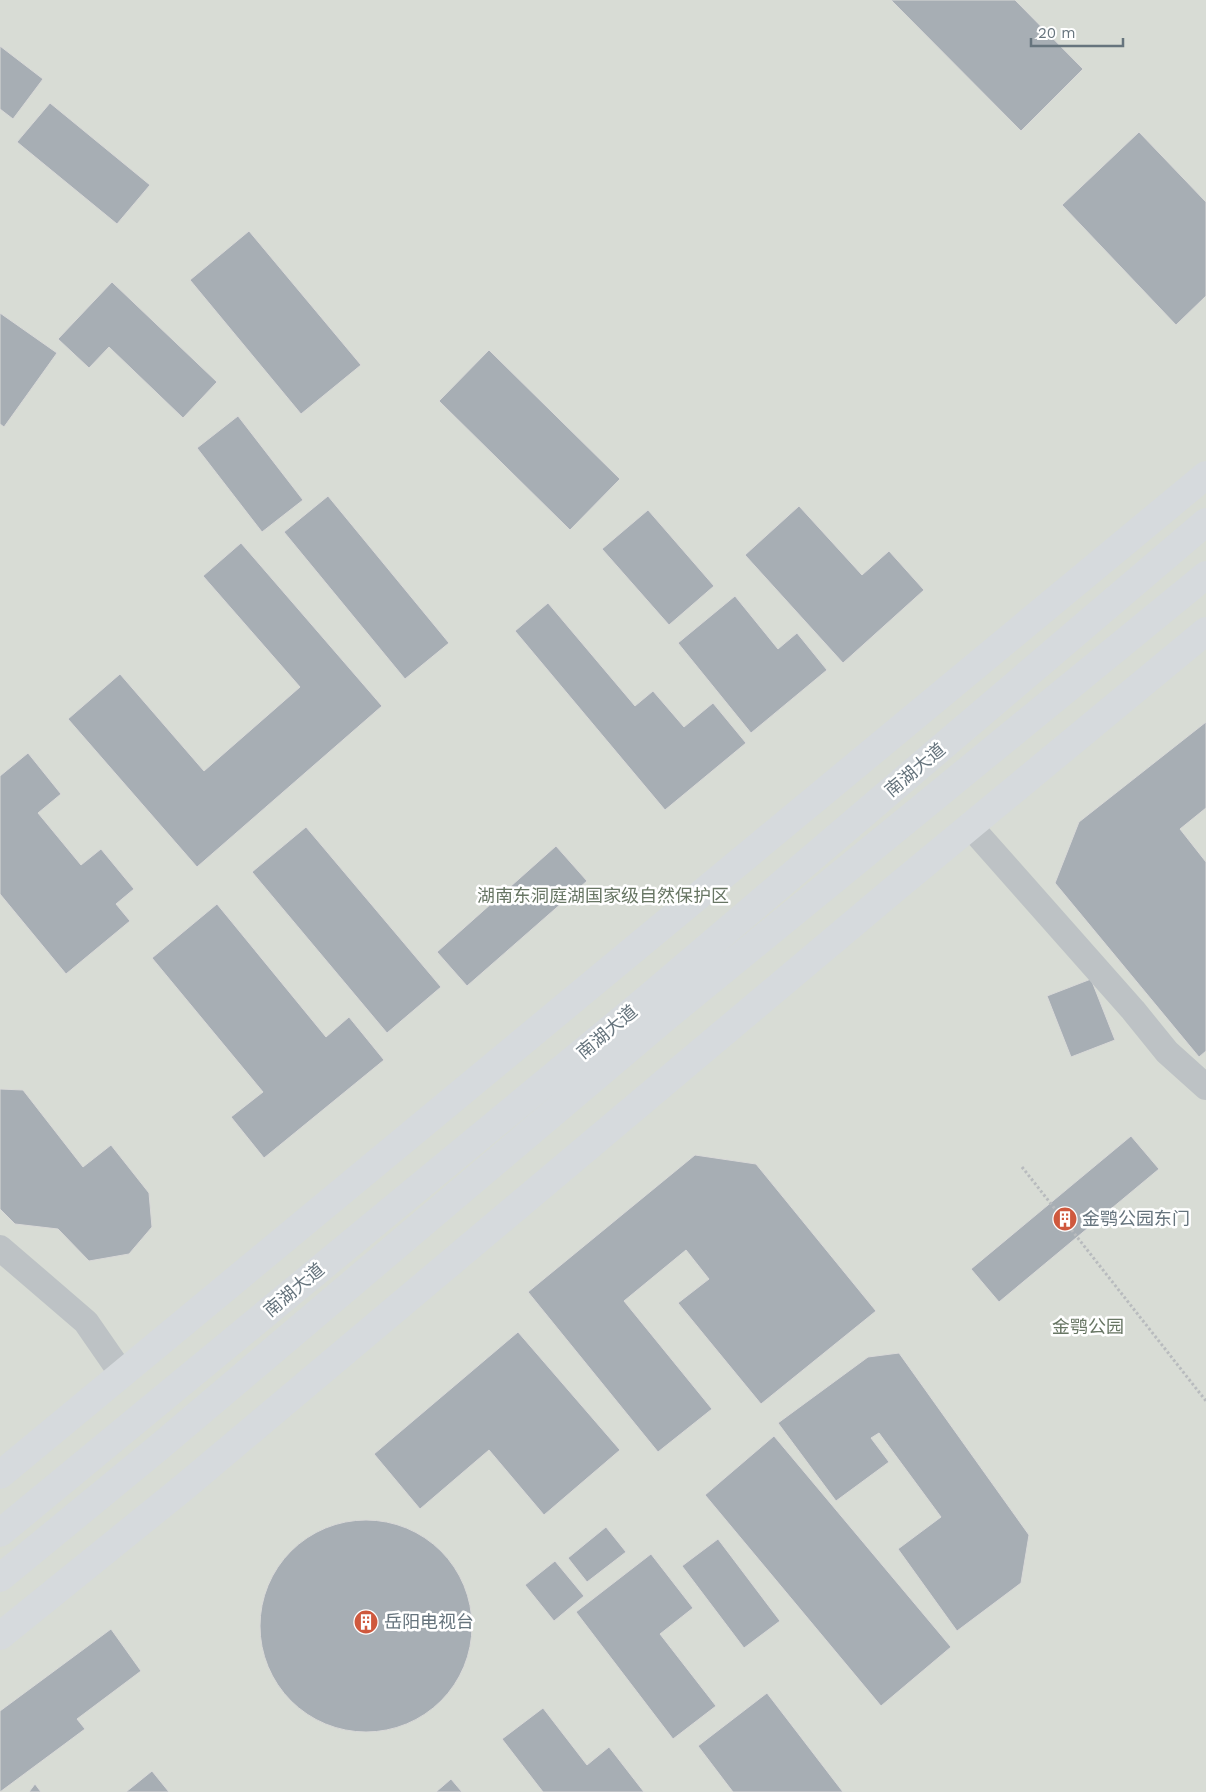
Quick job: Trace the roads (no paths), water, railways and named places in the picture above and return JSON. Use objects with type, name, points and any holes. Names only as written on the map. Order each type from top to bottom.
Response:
[{"type":"main road","points":[[0,1475],[1206,475]]},
{"type":"main road","name":"南湖大道","points":[[0,1533],[643,1002],[1206,522]]},
{"type":"main road","name":"南湖大道","points":[[0,1578],[158,1448],[672,1012],[1206,575]]},
{"type":"main road","points":[[0,1636],[183,1488],[1206,630]]},
{"type":"street","points":[[970,826],[1133,1010],[1167,1052],[1206,1087]]},
{"type":"street","points":[[0,1248],[86,1322],[122,1374]]},
{"type":"place","name":"金鹗公园东门","points":[[1065,1219]]},
{"type":"place","name":"岳阳电视台","points":[[366,1622]]},
{"type":"park label","name":"湖南东洞庭湖国家级自然保护区","points":[[603,896]]},
{"type":"park label","name":"金鹗公园","points":[[1088,1327]]}]
